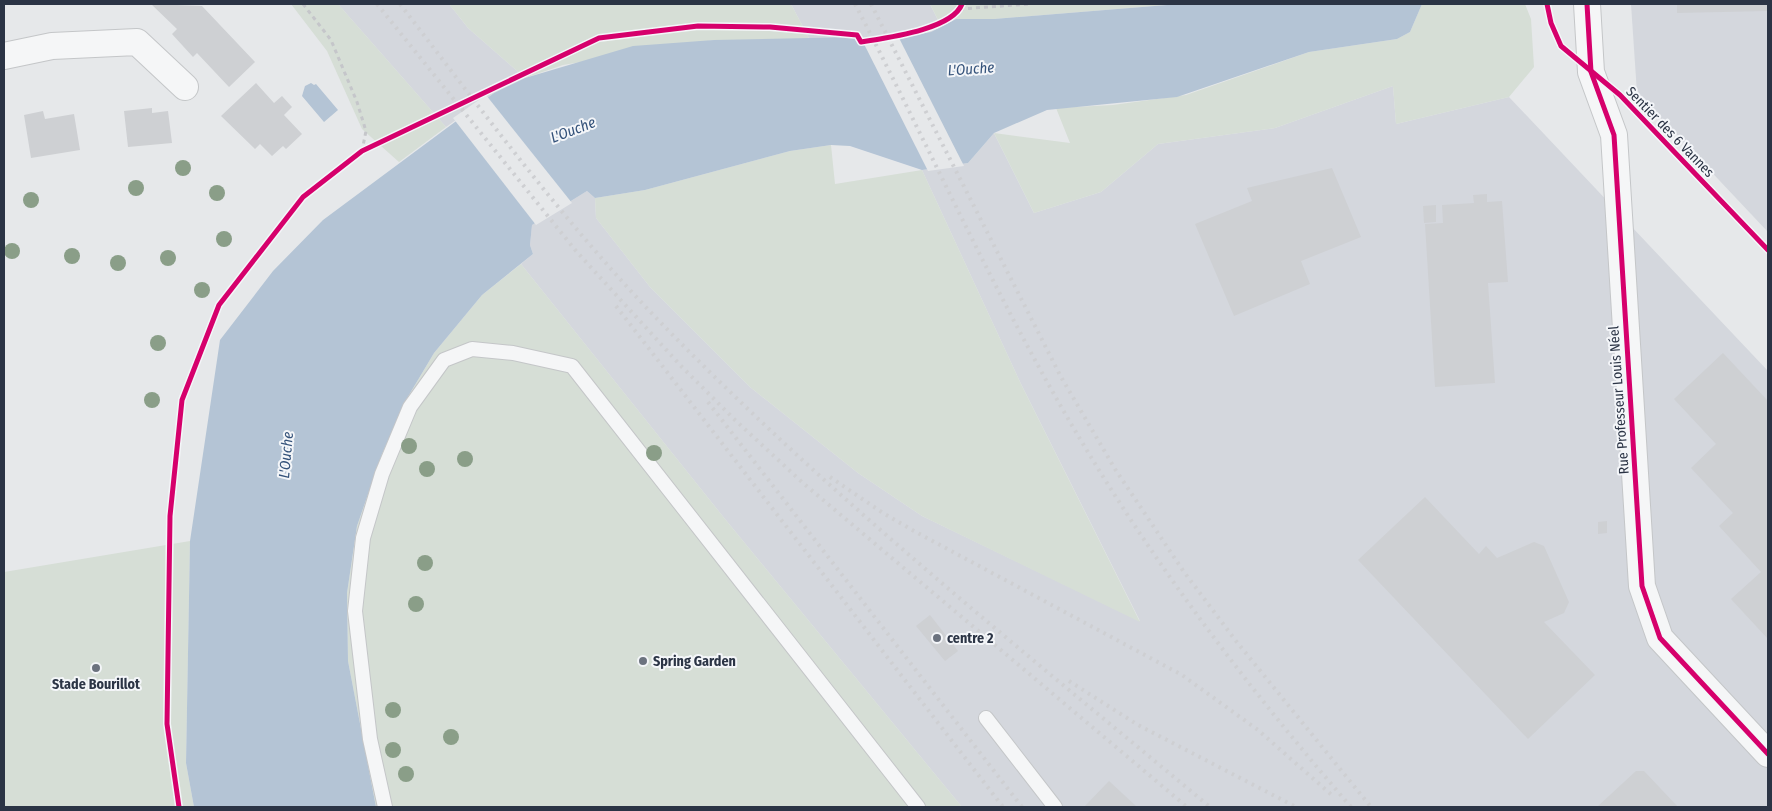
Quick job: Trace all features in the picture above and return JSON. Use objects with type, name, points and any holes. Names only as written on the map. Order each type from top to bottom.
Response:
[{"type":"street","name":"Rue Professeur Louis Néel","points":[[1587,4],[1591,72],[1614,135],[1642,586],[1660,638],[1768,754]]},
{"type":"street","points":[[4,56],[52,46],[137,42],[185,87]]},
{"type":"lane","points":[[385,807],[370,739],[355,611],[363,538],[382,474],[410,407],[444,360],[472,349],[512,353],[572,366],[918,807]]},
{"type":"lane","points":[[986,718],[1055,807]]},
{"type":"path","points":[[303,4],[332,40],[357,102],[366,131],[362,151]]},
{"type":"path","points":[[960,9],[1030,4]]},
{"type":"shaded area","points":[[291,4],[338,4],[446,127],[399,162],[362,129],[327,51]]},
{"type":"shaded area","points":[[338,4],[449,4],[468,28],[525,78],[494,93],[446,127]]},
{"type":"shaded area","points":[[449,4],[791,4],[810,40],[714,40],[563,65],[525,78],[468,28]]},
{"type":"shaded area","points":[[791,4],[930,4],[941,26],[931,32],[866,43],[860,43],[856,37],[810,40]]},
{"type":"shaded area","points":[[930,4],[1179,4],[994,19],[956,19],[941,26]]},
{"type":"shaded area","points":[[1422,4],[1525,4],[1531,19],[1534,67],[1509,97],[1396,124],[1393,86],[1275,128],[1158,144],[1101,192],[1034,213],[994,133],[1070,143],[1056,108],[1113,105],[1186,95],[1309,52],[1397,39],[1410,32]]},
{"type":"shaded area","points":[[1631,4],[1768,4],[1768,232],[1637,93]]},
{"type":"shaded area","points":[[1393,86],[1396,124],[1509,97],[1768,371],[1768,807],[962,807],[725,519],[521,264],[533,254],[530,245],[532,225],[587,191],[595,198],[596,218],[650,287],[750,387],[858,473],[922,516],[1140,621],[1021,384],[922,170],[968,163],[994,133],[1034,213],[1101,192],[1158,144],[1275,128]]},
{"type":"shaded area","points":[[831,145],[835,184],[922,170],[1021,384],[1140,622],[922,516],[858,473],[750,387],[650,287],[596,218],[595,198],[645,190],[790,151]]},
{"type":"shaded area","name":"Spring Garden","points":[[521,264],[725,519],[962,807],[376,807],[348,661],[347,593],[357,526],[382,454],[406,400],[434,353],[482,295]]},
{"type":"shaded area","name":"Stade Bourillot","points":[[190,541],[186,763],[194,807],[4,807],[4,572]]},
{"type":"water","name":"L'Ouche","points":[[1179,4],[1422,4],[1410,32],[1397,39],[1309,52],[1177,97],[1047,110],[994,133],[968,163],[922,170],[850,146],[831,145],[790,151],[645,190],[595,198],[587,191],[532,225],[530,245],[533,254],[482,295],[434,353],[406,400],[382,454],[357,526],[347,593],[348,661],[376,807],[194,807],[186,763],[190,541],[220,340],[273,271],[323,220],[494,93],[525,78],[633,46],[714,40],[857,37],[860,43],[866,43],[931,32],[956,19],[994,19]]},
{"type":"water","points":[[311,83],[316,84],[338,110],[324,122],[302,96],[305,86]]},
{"type":"pier","points":[[898,36],[964,166],[928,171],[862,40]]},
{"type":"pier","points":[[486,95],[572,203],[536,225],[453,118]]},
{"type":"building","points":[[151,4],[202,6],[255,62],[229,87],[197,53],[193,57],[172,34],[177,29]]},
{"type":"building","points":[[1677,4],[1768,4],[1768,11],[1677,13]]},
{"type":"building","points":[[256,83],[274,103],[282,96],[292,107],[284,115],[302,134],[286,149],[283,146],[272,156],[260,144],[255,149],[221,116]]},
{"type":"building","points":[[152,108],[152,113],[168,111],[172,143],[128,147],[124,111]]},
{"type":"building","points":[[43,111],[45,119],[74,114],[80,150],[31,158],[24,115]]},
{"type":"building","points":[[1332,168],[1361,237],[1301,261],[1310,284],[1234,316],[1195,224],[1252,201],[1247,188]]},
{"type":"building","points":[[1487,194],[1487,202],[1502,201],[1508,282],[1488,283],[1495,383],[1435,387],[1425,224],[1443,223],[1442,205],[1474,203],[1473,195]]},
{"type":"building","points":[[1436,205],[1436,222],[1424,223],[1423,206]]},
{"type":"building","points":[[1723,353],[1768,401],[1768,639],[1731,599],[1761,572],[1719,526],[1733,513],[1691,468],[1716,444],[1674,399]]},
{"type":"building","points":[[1425,497],[1479,554],[1486,546],[1497,558],[1534,542],[1544,546],[1569,602],[1564,613],[1544,622],[1595,675],[1528,739],[1358,560]]},
{"type":"building","points":[[1607,521],[1607,533],[1598,534],[1598,522]]},
{"type":"building","name":"centre 2","points":[[930,615],[958,651],[945,661],[916,626]]},
{"type":"building","points":[[1636,771],[1644,771],[1678,807],[1597,807]]},
{"type":"building","points":[[1109,781],[1137,807],[1084,807]]},
{"type":"railway","points":[[377,4],[576,251],[681,366],[734,419],[803,483],[1187,807]]},
{"type":"railway","points":[[400,4],[526,168],[592,248],[662,324],[727,389],[861,513],[930,573],[1210,807]]},
{"type":"railway","points":[[855,4],[1015,323],[1103,477],[1135,527],[1239,671],[1351,807]]},
{"type":"railway","points":[[871,4],[1061,377],[1115,469],[1184,572],[1236,641],[1371,807]]},
{"type":"railway","points":[[616,306],[1003,807]]},
{"type":"railway","points":[[708,402],[1022,807]]},
{"type":"railway","points":[[830,477],[883,513],[914,531],[1182,675],[1258,730],[1334,797]]},
{"type":"railway","points":[[1069,681],[1138,725],[1296,807]]},
{"type":"cycle path","points":[[179,807],[167,724],[170,516],[182,400],[219,305],[303,197],[362,151],[599,38],[698,26],[770,27],[857,35],[861,42],[901,35],[932,26],[956,13],[962,4]]},
{"type":"cycle path","name":"Sentier des 6 Vannes","points":[[1547,4],[1551,23],[1561,46],[1620,95],[1768,250]]},
{"type":"cycle path","points":[[1587,4],[1591,72],[1614,135],[1642,586],[1660,638],[1768,754]]},
{"type":"place","name":"centre 2","points":[[937,638]]},
{"type":"place","name":"Spring Garden","points":[[643,661]]},
{"type":"place","name":"Stade Bourillot","points":[[96,668]]}]
